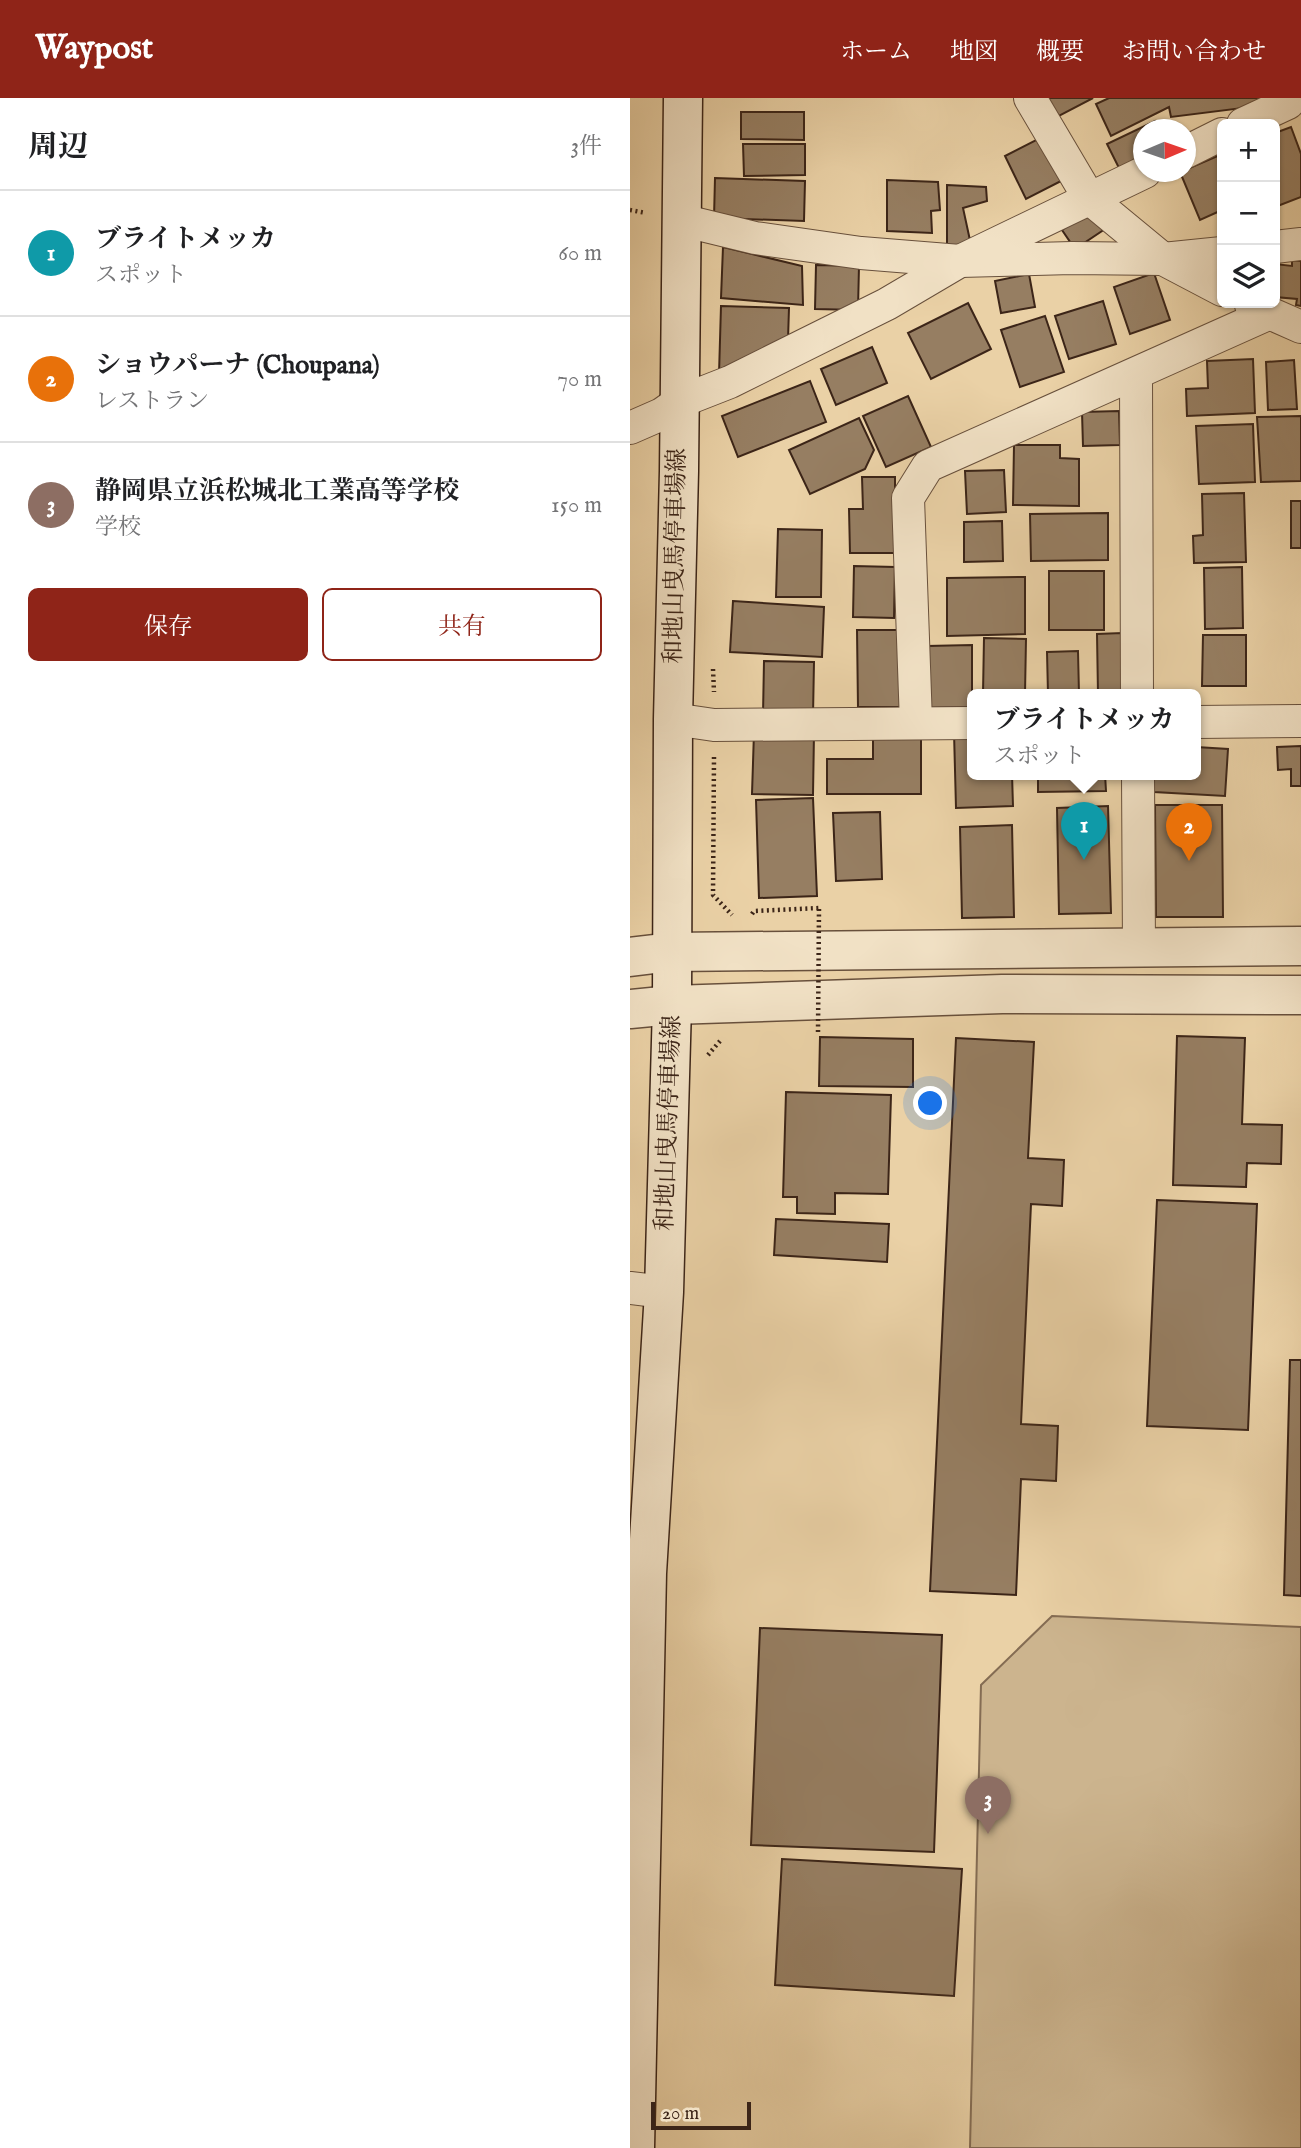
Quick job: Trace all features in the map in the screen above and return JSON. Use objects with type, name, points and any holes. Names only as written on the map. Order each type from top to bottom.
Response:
[{"type":"main road","name":"和地山曳馬停車場線","points":[[635,2148],[647,1573],[647,1290],[672,1005],[673,719],[683,98]]},
{"type":"main road","points":[[630,957],[671,952],[1301,946]]},
{"type":"main road","points":[[630,1009],[672,1005],[1002,994],[1301,995]]},
{"type":"street","points":[[1030,98],[1089,198],[1163,259],[1217,287]]},
{"type":"street","points":[[1254,119],[1288,103]]},
{"type":"street","points":[[1196,147],[1217,136]]},
{"type":"street","points":[[630,428],[662,414],[679,402],[730,382],[887,304],[960,261],[1133,178]]},
{"type":"street","points":[[681,220],[755,238],[795,244],[861,253],[960,261],[1163,259],[1217,254]]},
{"type":"street","points":[[1280,246],[1301,244]]},
{"type":"street","points":[[916,723],[908,498],[928,466],[1136,375],[1257,308],[1301,327]]},
{"type":"street","points":[[1136,375],[1137,689]]},
{"type":"street","points":[[673,719],[714,725],[967,723]]},
{"type":"street","points":[[1201,722],[1301,721]]},
{"type":"street","points":[[1138,780],[1139,949]]},
{"type":"path","points":[[714,725],[713,895],[737,920]]},
{"type":"path","points":[[754,911],[819,908],[819,1031],[807,1028]]},
{"type":"path","points":[[818,925],[832,925]]},
{"type":"path","points":[[702,1066],[713,1046],[721,1039]]},
{"type":"shaded area","points":[[1052,1616],[1301,1627],[1301,2148],[970,2148],[981,1685]]},
{"type":"building","points":[[1045,98],[1093,98],[1055,118]]},
{"type":"building","points":[[1109,98],[1266,98],[1267,105],[1171,117],[1169,107],[1145,119],[1133,119],[1133,125],[1111,136],[1096,104]]},
{"type":"building","points":[[741,112],[804,112],[804,140],[741,139]]},
{"type":"building","points":[[1291,127],[1301,154],[1301,197],[1280,205],[1280,182],[1280,131]]},
{"type":"building","points":[[1133,132],[1133,169],[1122,174],[1107,144]]},
{"type":"building","points":[[1042,137],[1063,180],[1026,199],[1005,156]]},
{"type":"building","points":[[743,144],[805,144],[805,175],[744,176]]},
{"type":"building","points":[[1217,156],[1217,212],[1200,220],[1184,182],[1196,182],[1196,165]]},
{"type":"building","points":[[715,178],[805,181],[804,221],[714,218]]},
{"type":"building","points":[[887,180],[938,182],[940,210],[931,211],[932,233],[887,231]]},
{"type":"building","points":[[947,185],[986,187],[987,201],[963,208],[971,245],[947,249]]},
{"type":"building","points":[[1092,209],[1105,229],[1075,249],[1062,230]]},
{"type":"building","points":[[723,247],[802,266],[803,305],[721,298]]},
{"type":"building","points":[[1292,260],[1301,261],[1301,306],[1296,305],[1297,299],[1280,297],[1280,265],[1292,266]]},
{"type":"building","points":[[816,265],[859,266],[858,310],[815,309]]},
{"type":"building","points":[[1154,273],[1170,320],[1130,334],[1114,287]]},
{"type":"building","points":[[1029,274],[1035,307],[1001,313],[995,281]]},
{"type":"building","points":[[1103,301],[1116,344],[1069,359],[1055,316]]},
{"type":"building","points":[[968,303],[991,349],[931,379],[908,333]]},
{"type":"building","points":[[721,306],[789,308],[788,340],[719,374]]},
{"type":"building","points":[[1045,316],[1064,372],[1020,387],[1001,330]]},
{"type":"building","points":[[872,347],[887,383],[836,405],[821,369]]},
{"type":"building","points":[[1253,359],[1255,413],[1187,416],[1186,389],[1208,388],[1207,361]]},
{"type":"building","points":[[1294,360],[1297,409],[1268,410],[1266,362]]},
{"type":"building","points":[[810,381],[826,422],[738,457],[722,416]]},
{"type":"building","points":[[908,396],[931,447],[886,467],[863,416]]},
{"type":"building","points":[[1119,411],[1120,445],[1083,446],[1082,412]]},
{"type":"building","points":[[1301,416],[1301,481],[1261,482],[1257,417]]},
{"type":"building","points":[[859,418],[874,450],[865,469],[810,494],[789,450]]},
{"type":"building","points":[[1253,424],[1255,482],[1199,484],[1196,426]]},
{"type":"building","points":[[1014,445],[1060,445],[1060,458],[1079,459],[1079,506],[1013,505]]},
{"type":"building","points":[[1004,470],[1006,512],[967,514],[965,471]]},
{"type":"building","points":[[862,477],[895,477],[895,553],[850,553],[849,509],[863,509]]},
{"type":"building","points":[[1244,493],[1246,562],[1194,563],[1193,536],[1203,535],[1202,494]]},
{"type":"building","points":[[1291,501],[1301,501],[1301,548],[1291,548]]},
{"type":"building","points":[[1108,513],[1108,560],[1031,561],[1030,514]]},
{"type":"building","points":[[1002,521],[1003,561],[964,562],[964,522]]},
{"type":"building","points":[[778,529],[822,530],[821,597],[776,597]]},
{"type":"building","points":[[854,566],[895,567],[894,618],[853,617]]},
{"type":"building","points":[[1242,567],[1243,628],[1205,629],[1204,568]]},
{"type":"building","points":[[1049,571],[1104,571],[1104,630],[1049,630]]},
{"type":"building","points":[[1025,577],[1025,634],[947,636],[947,578]]},
{"type":"building","points":[[733,601],[824,607],[822,657],[730,652]]},
{"type":"building","points":[[857,630],[900,630],[901,707],[858,707]]},
{"type":"building","points":[[1122,633],[1123,689],[1098,689],[1097,634]]},
{"type":"building","points":[[1203,635],[1246,635],[1246,686],[1202,686]]},
{"type":"building","points":[[984,638],[1026,639],[1025,689],[983,689]]},
{"type":"building","points":[[972,645],[972,689],[967,689],[967,707],[928,708],[927,646]]},
{"type":"building","points":[[1078,651],[1079,689],[1048,689],[1047,652]]},
{"type":"building","points":[[764,661],[814,662],[813,716],[763,715]]},
{"type":"building","points":[[967,731],[967,780],[1012,780],[1013,806],[956,808],[954,732]]},
{"type":"building","points":[[754,732],[814,733],[813,795],[752,794]]},
{"type":"building","points":[[873,734],[921,735],[921,794],[827,794],[827,759],[873,759]]},
{"type":"building","points":[[1301,746],[1301,786],[1291,786],[1291,769],[1278,770],[1277,747]]},
{"type":"building","points":[[1201,747],[1228,749],[1225,796],[1154,792],[1154,780],[1201,780]]},
{"type":"building","points":[[1038,780],[1105,780],[1106,791],[1038,792]]},
{"type":"building","points":[[813,798],[817,896],[759,898],[756,800]]},
{"type":"building","points":[[1155,805],[1222,805],[1223,917],[1156,917]]},
{"type":"building","points":[[1108,806],[1111,913],[1059,914],[1057,808]]},
{"type":"building","points":[[880,812],[882,879],[836,881],[833,813]]},
{"type":"building","points":[[1012,825],[1014,917],[962,918],[960,827]]},
{"type":"building","points":[[1177,1036],[1245,1038],[1242,1124],[1282,1125],[1281,1164],[1247,1163],[1246,1187],[1173,1185]]},
{"type":"building","points":[[820,1037],[913,1039],[913,1087],[819,1086]]},
{"type":"building","points":[[956,1038],[1034,1042],[1028,1158],[1064,1160],[1062,1206],[1031,1204],[1021,1424],[1058,1426],[1056,1481],[1021,1479],[1016,1595],[930,1591]]},
{"type":"building","points":[[786,1092],[891,1095],[888,1194],[835,1193],[835,1214],[797,1213],[797,1197],[783,1197]]},
{"type":"building","points":[[1157,1200],[1257,1204],[1248,1430],[1147,1426]]},
{"type":"building","points":[[776,1219],[889,1224],[887,1262],[774,1255]]},
{"type":"building","points":[[1290,1360],[1301,1360],[1301,1596],[1284,1595]]},
{"type":"building","points":[[760,1628],[942,1635],[934,1852],[751,1845]]},
{"type":"building","points":[[782,1859],[962,1869],[954,1996],[775,1985]]},
{"type":"place","name":"ブライトメッカ","points":[[1084,860]]},
{"type":"place","name":"ショウパーナ (Choupana)","points":[[1189,861]]},
{"type":"place","name":"静岡県立浜松城北工業高等学校","points":[[988,1834]]}]
